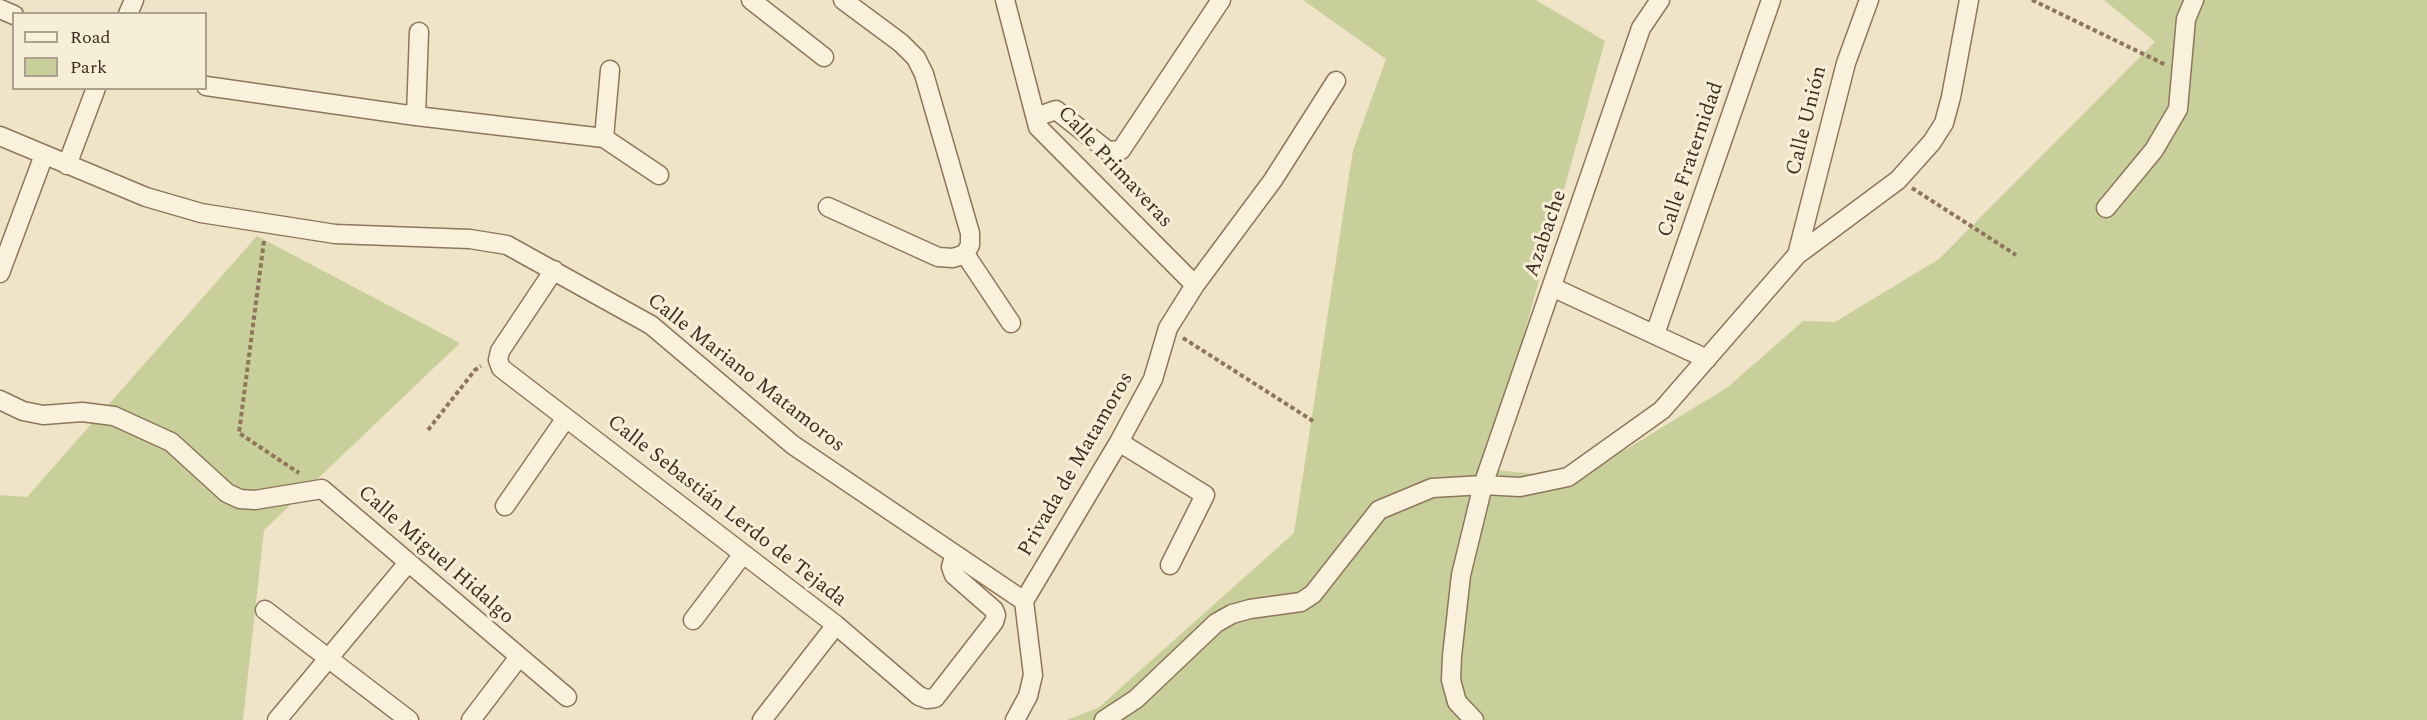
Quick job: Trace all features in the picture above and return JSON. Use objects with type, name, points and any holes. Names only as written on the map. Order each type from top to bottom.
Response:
[{"type":"street","points":[[751,0],[824,57]]},
{"type":"street","points":[[828,207],[938,257],[953,258],[965,254],[970,245],[970,233],[924,74],[916,58],[901,43],[843,0]]},
{"type":"street","name":"Calle Primaveras","points":[[1005,0],[1038,127],[1195,285]]},
{"type":"street","points":[[1036,117],[1056,110],[1108,151],[1121,150],[1221,0]]},
{"type":"street","name":"Azabache","points":[[1474,720],[1457,702],[1451,680],[1461,575],[1483,485],[1641,28],[1660,0]]},
{"type":"street","name":"Calle Fraternidad","points":[[1655,334],[1772,0]]},
{"type":"street","name":"Calle Unión","points":[[1797,255],[1846,63],[1869,0]]},
{"type":"street","points":[[1104,720],[1136,699],[1216,623],[1232,614],[1250,609],[1301,602],[1313,594],[1379,510],[1432,488],[1483,485],[1520,487],[1568,477],[1662,410],[1797,255],[1898,180],[1932,142],[1944,123],[1969,0]]},
{"type":"street","points":[[2106,208],[2154,150],[2178,109],[2183,74],[2186,19],[2194,0]]},
{"type":"street","points":[[416,116],[419,32]]},
{"type":"street","points":[[604,138],[610,70]]},
{"type":"street","name":"Privada de Matamoros","points":[[1024,601],[1119,442],[1153,379],[1168,328],[1195,285],[1273,180],[1336,81]]},
{"type":"street","points":[[207,86],[416,116],[604,138],[659,175]]},
{"type":"street","points":[[67,165],[95,90]]},
{"type":"street","name":"Calle Mariano Matamoros","points":[[0,136],[157,200],[201,213],[335,234],[490,240],[507,245],[651,325],[793,445],[954,556],[1024,601]]},
{"type":"street","points":[[0,273],[44,155]]},
{"type":"street","points":[[965,254],[1011,323]]},
{"type":"street","points":[[498,360],[500,351],[554,270]]},
{"type":"street","points":[[1552,287],[1707,359]]},
{"type":"street","name":"Calle Sebastián Lerdo de Tejada","points":[[498,360],[501,368],[836,625],[919,696],[927,699],[935,698],[994,622],[996,615],[994,610],[954,574],[951,567],[954,556]]},
{"type":"street","points":[[0,400],[23,411],[43,415],[82,412],[114,416],[171,442],[227,493],[240,499],[255,500],[322,489]]},
{"type":"street","points":[[505,506],[566,418]]},
{"type":"street","points":[[1119,442],[1205,495],[1170,565]]},
{"type":"street","name":"Calle Miguel Hidalgo","points":[[322,489],[407,564],[567,697]]},
{"type":"street","points":[[693,620],[743,554]]},
{"type":"street","points":[[277,720],[407,564]]},
{"type":"street","points":[[1015,720],[1028,696],[1033,675],[1024,601]]},
{"type":"street","points":[[265,610],[409,720]]},
{"type":"street","points":[[762,720],[836,625]]},
{"type":"street","points":[[471,720],[519,657]]},
{"type":"path","points":[[2032,0],[2183,74]]},
{"type":"path","points":[[1898,180],[2016,255]]},
{"type":"path","points":[[266,225],[239,433],[322,489]]},
{"type":"path","points":[[1168,328],[1313,421]]},
{"type":"path","points":[[428,430],[474,370],[498,360]]},
{"type":"green space","points":[[1303,0],[1536,0],[1605,41],[1487,469],[1564,477],[1612,458],[1728,387],[1803,321],[1835,322],[1939,259],[2155,42],[2104,0],[2427,0],[2427,720],[1067,720],[1098,708],[1294,533],[1353,150],[1386,59]]},
{"type":"green space","points":[[257,236],[460,343],[264,530],[243,720],[0,720],[0,495],[27,497]]}]
